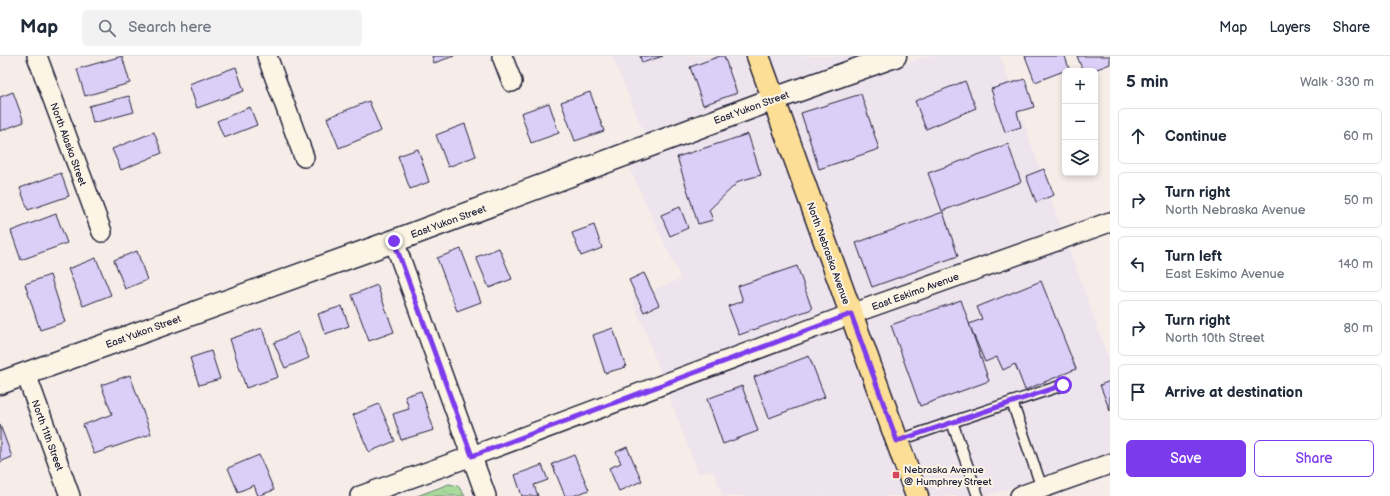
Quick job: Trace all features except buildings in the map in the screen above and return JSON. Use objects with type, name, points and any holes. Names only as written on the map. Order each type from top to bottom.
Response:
[{"type":"main road","name":"North Nebraska Avenue","points":[[758,56],[917,496]]},
{"type":"street","name":"North Alaska Street","points":[[37,56],[102,232]]},
{"type":"street","points":[[268,56],[304,157]]},
{"type":"street","points":[[502,56],[512,82]]},
{"type":"street","name":"East Yukon Street","points":[[0,383],[394,241],[774,99],[895,56]]},
{"type":"street","name":"East Eskimo Avenue","points":[[360,496],[472,456],[851,314],[1110,222]]},
{"type":"street","points":[[394,241],[486,496]]},
{"type":"street","name":"North 11th Street","points":[[26,374],[70,496]]},
{"type":"street","points":[[1020,496],[1110,464]]},
{"type":"lane","points":[[897,441],[1063,385]]},
{"type":"lane","points":[[1012,402],[1042,488]]},
{"type":"lane","points":[[952,422],[978,496]]},
{"type":"shaded area","points":[[612,56],[747,56],[761,92],[645,135]]},
{"type":"shaded area","points":[[768,56],[862,56],[779,85]]},
{"type":"shaded area","points":[[928,56],[1000,56],[1061,227],[857,300],[787,106]]},
{"type":"shaded area","points":[[768,113],[838,307],[661,374],[632,298],[681,279],[628,165]]},
{"type":"shaded area","points":[[1069,248],[1110,363],[1110,452],[987,496],[927,496],[864,321]]},
{"type":"shaded area","points":[[846,328],[906,496],[723,496],[713,471],[698,473],[668,394]]},
{"type":"green space","points":[[449,484],[458,486],[465,496],[417,496]]},
{"type":"place","name":"Nebraska Avenue @ Humphrey Street","points":[[896,475]]},
{"type":"route","points":[[394,241],[472,456],[851,314],[897,441],[1063,385]]}]
